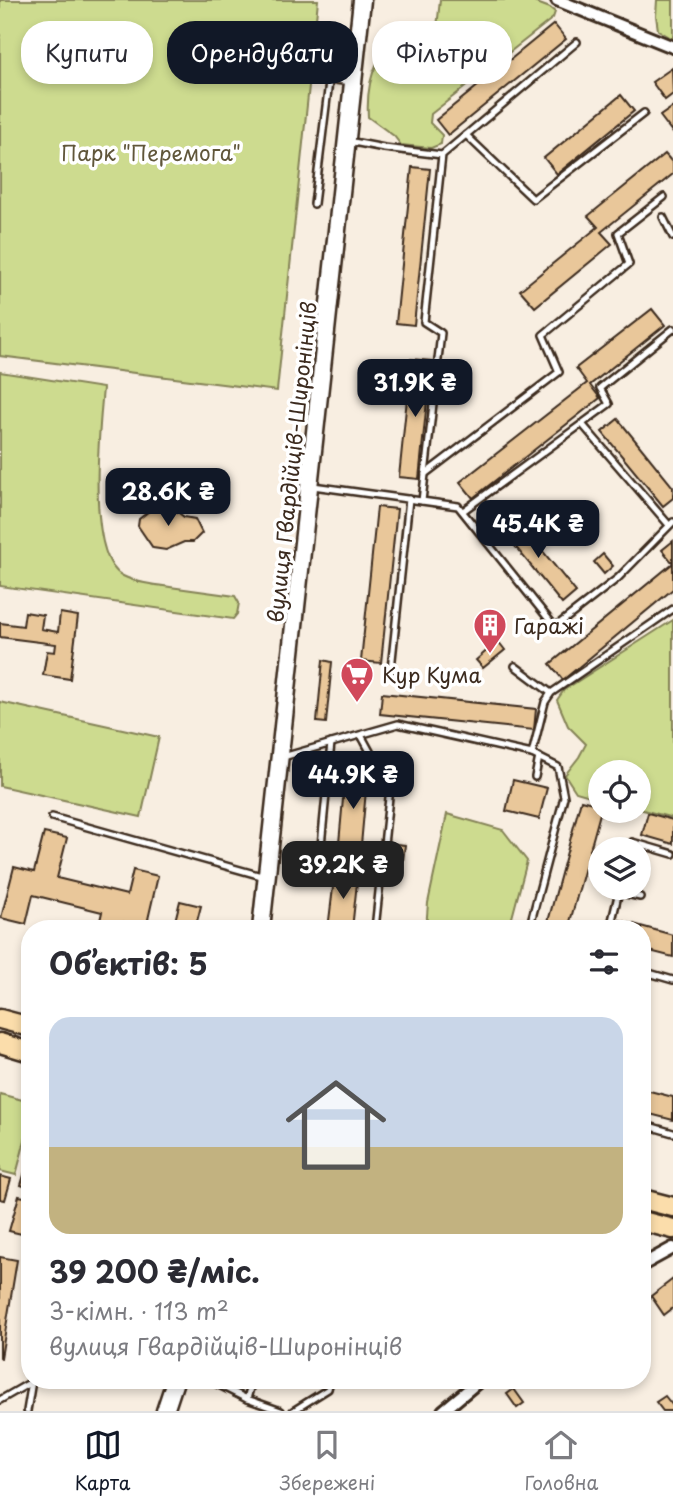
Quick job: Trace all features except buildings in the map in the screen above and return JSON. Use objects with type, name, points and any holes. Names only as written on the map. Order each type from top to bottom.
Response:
[{"type":"main road","name":"вулиця Гвардійців-Широнінців","points":[[358,36],[362,0]]},
{"type":"main road","name":"вулиця Гвардійців-Широнінців","points":[[262,920],[353,84]]},
{"type":"main road","points":[[0,1019],[21,1025]]},
{"type":"main road","points":[[0,1043],[21,1049]]},
{"type":"main road","points":[[651,1201],[673,1207]]},
{"type":"main road","points":[[651,1223],[673,1229]]},
{"type":"main road","points":[[165,1411],[172,1389]]},
{"type":"street","points":[[557,0],[673,47]]},
{"type":"street","points":[[651,1260],[673,1248]]},
{"type":"street","points":[[443,1411],[469,1389]]},
{"type":"lane","points":[[422,501],[441,333],[424,322],[442,155],[577,42]]},
{"type":"lane","points":[[314,204],[328,84]]},
{"type":"lane","points":[[466,135],[533,199],[644,113]]},
{"type":"lane","points":[[347,141],[442,155]]},
{"type":"lane","points":[[425,474],[559,372],[543,335],[629,264],[618,233],[664,197]]},
{"type":"lane","points":[[663,217],[673,237]]},
{"type":"lane","points":[[463,511],[609,404],[600,388],[673,330]]},
{"type":"lane","points":[[310,486],[458,506],[555,627],[618,578],[671,524],[582,424]]},
{"type":"lane","points":[[391,669],[409,499]]},
{"type":"lane","points":[[532,754],[545,702],[551,693],[673,609]]},
{"type":"lane","points":[[515,666],[551,693]]},
{"type":"lane","points":[[279,758],[398,724],[532,754],[558,767],[564,797],[530,920]]},
{"type":"lane","points":[[361,735],[390,788],[376,920]]},
{"type":"lane","points":[[331,743],[320,856],[382,864]]},
{"type":"lane","points":[[535,777],[539,757]]},
{"type":"lane","points":[[52,817],[266,877]]},
{"type":"lane","points":[[651,848],[673,854]]},
{"type":"lane","points":[[612,920],[617,900]]},
{"type":"lane","points":[[651,974],[673,980]]},
{"type":"lane","points":[[651,1127],[673,1133]]},
{"type":"lane","points":[[0,1400],[21,1388]]},
{"type":"lane","points":[[27,1411],[31,1389]]},
{"type":"lane","points":[[227,1389],[281,1411]]},
{"type":"lane","points":[[247,1399],[250,1389]]},
{"type":"lane","points":[[293,1411],[328,1389]]},
{"type":"green space","name":"Парк \"Перемога\"","points":[[0,0],[318,0],[316,21],[167,21],[167,84],[309,84],[277,391],[0,356]]},
{"type":"green space","points":[[440,0],[529,0],[555,12],[553,18],[512,50],[512,21],[438,21]]},
{"type":"green space","points":[[657,0],[673,0],[673,39],[658,30]]},
{"type":"green space","points":[[372,76],[372,84],[469,84],[431,114],[430,123],[442,135],[441,144],[431,148],[401,145],[394,136],[368,117]]},
{"type":"green space","points":[[0,372],[103,388],[98,459],[99,518],[103,544],[111,564],[123,576],[140,582],[235,596],[239,603],[233,619],[0,586]]},
{"type":"green space","points":[[673,620],[673,818],[651,812],[651,760],[588,760],[588,796],[576,792],[565,775],[586,744],[568,726],[557,700],[564,690]]},
{"type":"green space","points":[[0,702],[159,737],[141,817],[0,786]]},
{"type":"green space","points":[[447,814],[503,830],[527,861],[511,920],[427,920]]},
{"type":"green space","points":[[0,1094],[21,1100],[21,1156],[16,1175],[0,1171]]},
{"type":"place","name":"Гаражі","points":[[490,655]]},
{"type":"place","name":"Кур Кума","points":[[357,704]]}]
